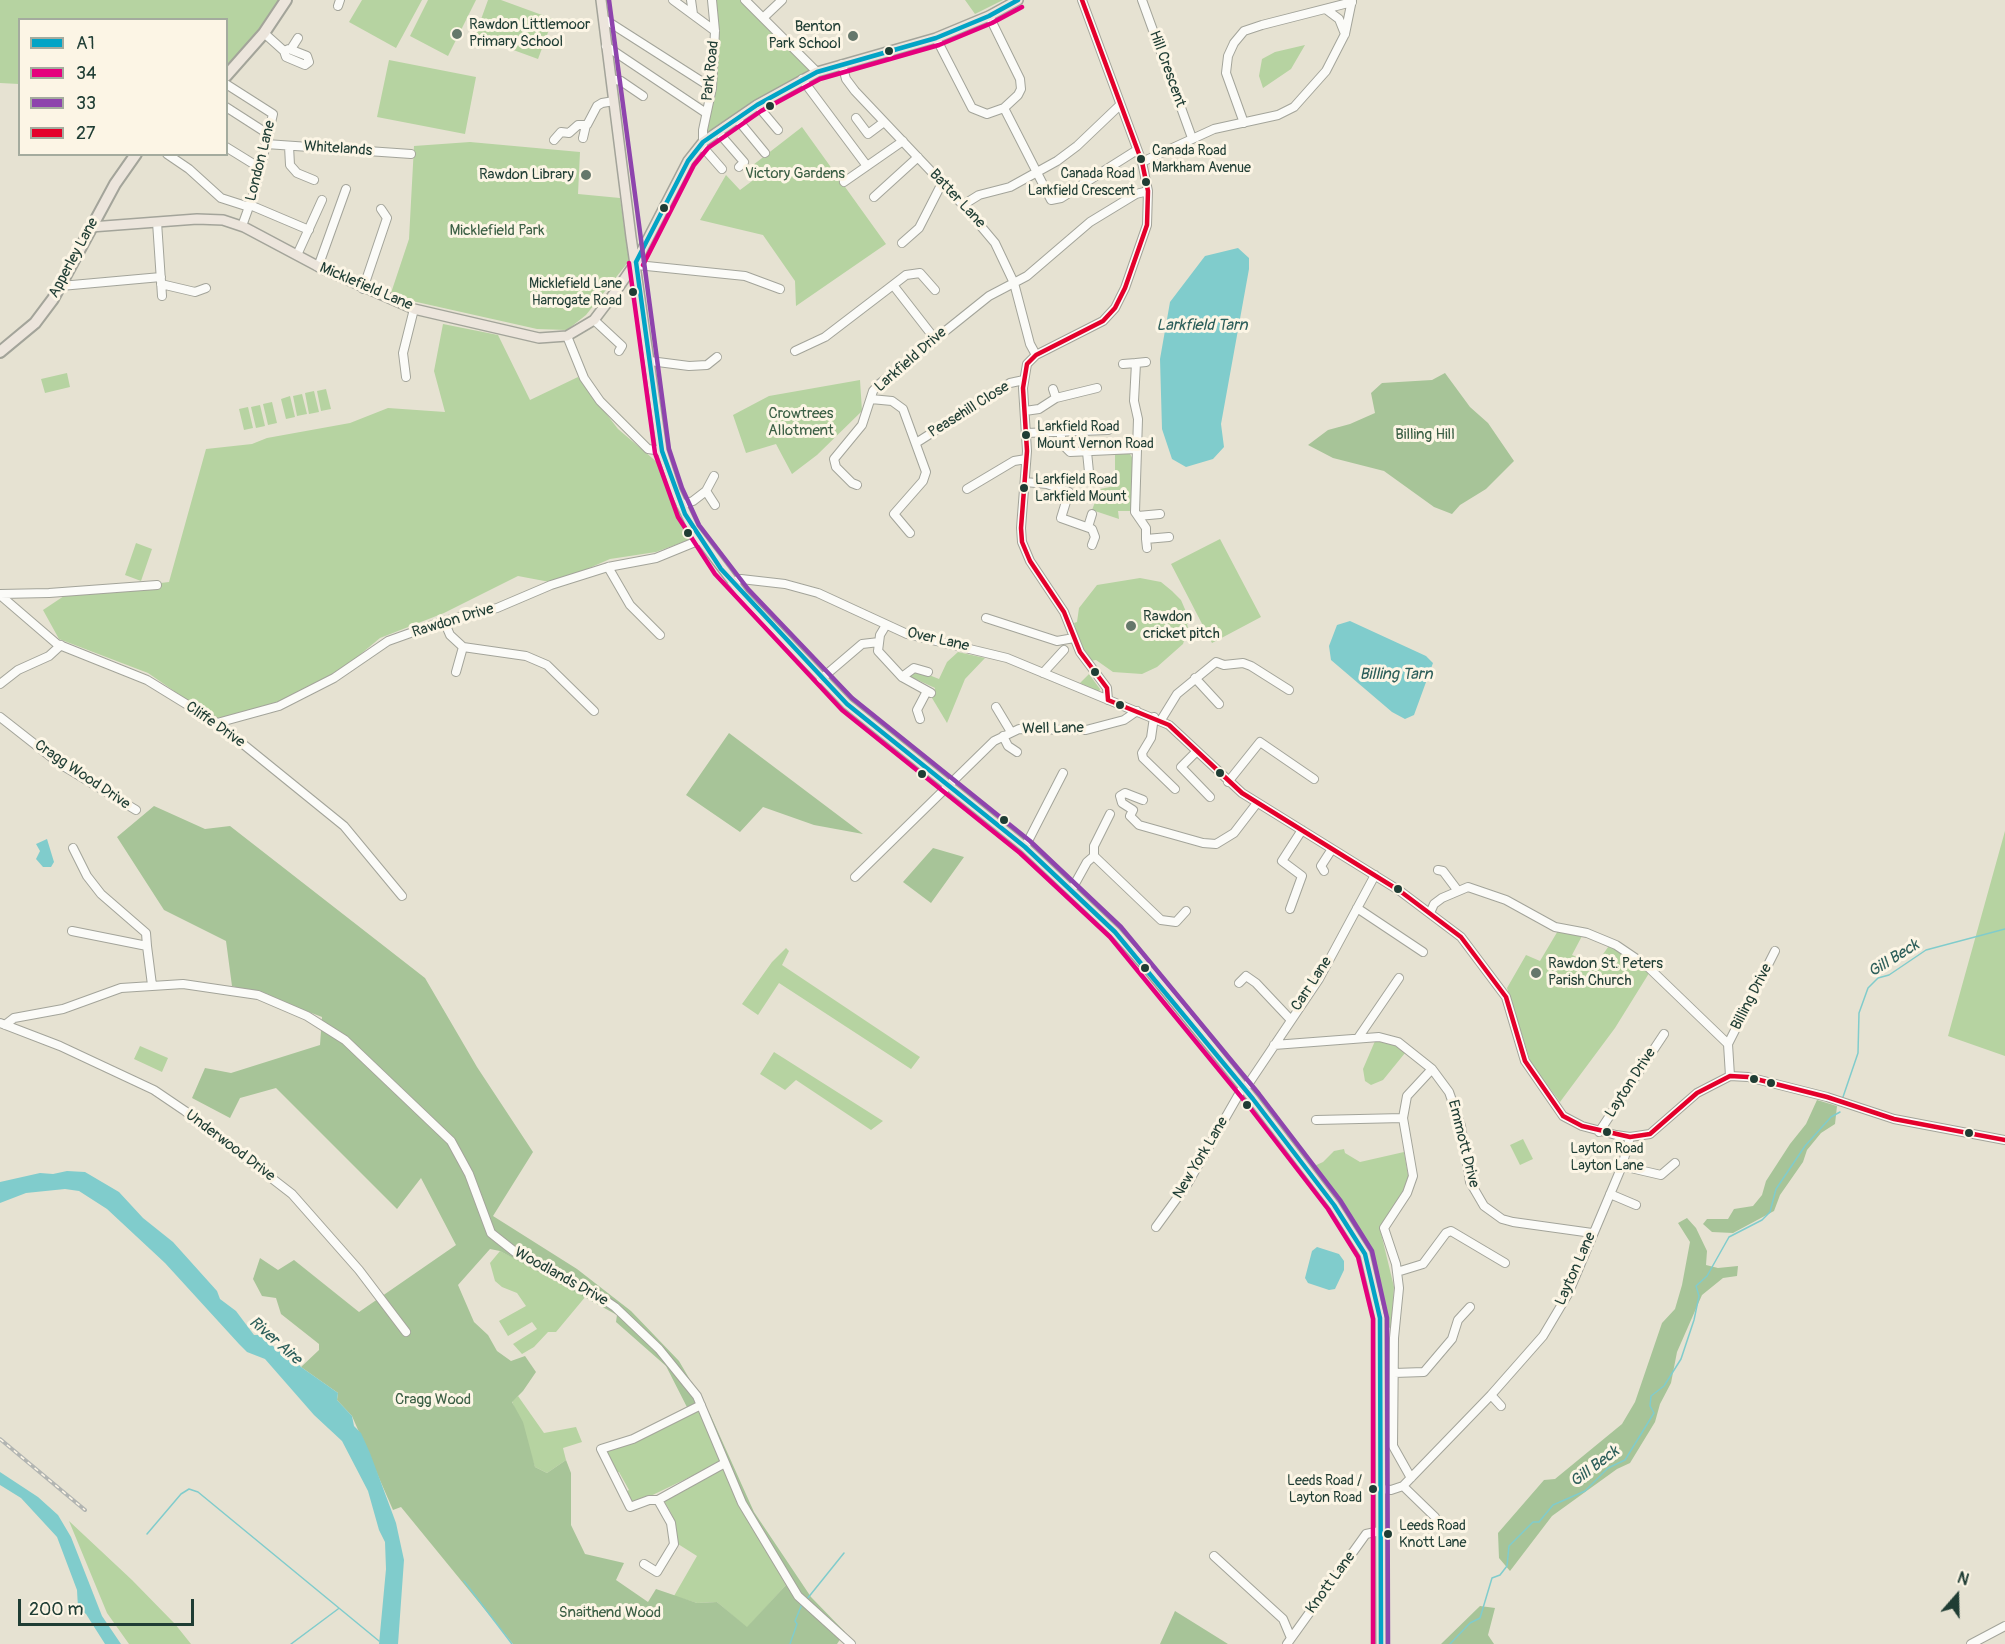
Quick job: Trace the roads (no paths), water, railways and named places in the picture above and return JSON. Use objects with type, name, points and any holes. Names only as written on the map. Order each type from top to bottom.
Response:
[{"type":"highway","points":[[228,74],[264,33],[286,0]]},
{"type":"highway","name":"Apperley Lane","points":[[0,352],[35,323],[61,286],[90,227],[135,156]]},
{"type":"main road","points":[[601,0],[662,451],[681,505],[700,540],[732,582],[821,679],[876,730],[951,786],[1025,847],[1072,889],[1149,970],[1341,1214],[1369,1265],[1380,1318],[1381,1644]]},
{"type":"main road","points":[[702,144],[757,105],[817,72],[936,38],[989,16],[1018,0]]},
{"type":"main road","name":"Micklefield Lane","points":[[90,227],[210,219],[242,226],[363,289],[414,309],[539,338],[567,336],[594,320],[637,263],[681,173],[702,144]]},
{"type":"main road","name":"Micklefield Lane","points":[[85,238],[104,227]]},
{"type":"main road","points":[[622,282],[632,282],[640,287]]},
{"type":"street","points":[[674,0],[715,31]]},
{"type":"street","points":[[691,0],[693,14]]},
{"type":"street","name":"Park Road","points":[[702,144],[712,88],[715,31],[712,0]]},
{"type":"street","points":[[745,0],[817,72]]},
{"type":"street","points":[[763,18],[782,0]]},
{"type":"street","points":[[1082,0],[1142,162],[1148,191],[1147,225],[1125,288],[1115,308],[1093,328],[1036,355],[1027,364],[1024,380],[1026,459],[1021,528],[1023,546],[1030,561],[1064,612],[1080,652],[1107,688],[1108,700]]},
{"type":"street","name":"Hill Crescent","points":[[1144,1],[1192,138]]},
{"type":"street","points":[[1244,123],[1226,73],[1228,56],[1233,43],[1244,32],[1262,25],[1327,10],[1352,1]]},
{"type":"street","points":[[1142,162],[1192,138],[1278,115],[1302,100],[1326,70],[1345,34],[1352,1]]},
{"type":"street","points":[[1327,10],[1339,19],[1345,34]]},
{"type":"street","points":[[936,38],[972,108],[987,114],[1004,108],[1018,95],[1021,89],[1020,79],[989,16]]},
{"type":"street","points":[[604,20],[712,88]]},
{"type":"street","points":[[264,33],[288,50],[298,38]]},
{"type":"street","points":[[606,46],[706,112]]},
{"type":"street","name":"Batter Lane","points":[[842,64],[846,79],[855,91],[963,205],[995,243],[1014,283],[1030,344],[1036,355]]},
{"type":"street","points":[[802,79],[867,166]]},
{"type":"street","points":[[611,80],[621,81],[643,96]]},
{"type":"street","name":"London Lane","points":[[228,85],[273,114],[260,168],[242,226]]},
{"type":"street","points":[[583,138],[586,125],[597,106],[614,101]]},
{"type":"street","points":[[757,105],[778,130]]},
{"type":"street","points":[[963,205],[971,198],[1010,187],[1077,146],[1120,105]]},
{"type":"street","points":[[228,108],[268,134]]},
{"type":"street","points":[[1004,108],[1036,172],[1054,201],[1137,150]]},
{"type":"street","points":[[856,118],[868,134],[884,122]]},
{"type":"street","points":[[737,119],[765,153]]},
{"type":"street","points":[[554,140],[561,132],[569,133],[578,125],[586,125]]},
{"type":"street","points":[[718,132],[744,162],[739,167]]},
{"type":"street","points":[[844,182],[903,141]]},
{"type":"street","name":"Whitelands","points":[[266,144],[411,154]]},
{"type":"street","points":[[702,144],[722,169]]},
{"type":"street","points":[[289,146],[290,165],[297,173],[314,180]]},
{"type":"street","points":[[228,148],[260,168]]},
{"type":"street","points":[[169,156],[189,169],[221,198],[249,206],[309,230]]},
{"type":"street","points":[[874,197],[918,157]]},
{"type":"street","points":[[902,243],[919,228],[942,183]]},
{"type":"street","points":[[318,267],[346,189]]},
{"type":"street","name":"Larkfield Drive","points":[[857,485],[836,467],[834,459],[862,425],[878,385],[989,296],[1026,276],[1090,222],[1136,194],[1148,191]]},
{"type":"street","points":[[297,255],[322,200]]},
{"type":"street","points":[[363,289],[387,218],[381,209]]},
{"type":"street","points":[[158,222],[162,296]]},
{"type":"street","points":[[637,263],[745,276],[780,289]]},
{"type":"street","points":[[795,351],[825,336],[906,275],[920,273],[935,290]]},
{"type":"street","points":[[61,286],[161,280],[195,292],[206,288]]},
{"type":"street","points":[[893,285],[935,339]]},
{"type":"street","points":[[406,377],[403,353],[414,309]]},
{"type":"street","points":[[594,320],[622,346],[619,351]]},
{"type":"street","points":[[567,336],[584,378],[600,401],[648,449],[662,451]]},
{"type":"street","points":[[650,361],[689,366],[707,365],[717,357]]},
{"type":"street","points":[[1123,364],[1146,362]]},
{"type":"street","points":[[1136,363],[1137,392],[1134,401],[1138,419],[1135,512],[1146,528],[1146,548]]},
{"type":"street","name":"Peasehill Close","points":[[916,443],[1010,382],[1024,380]]},
{"type":"street","points":[[1025,411],[1039,409],[1056,398],[1097,388]]},
{"type":"street","points":[[1053,389],[1056,398]]},
{"type":"street","points":[[871,399],[899,405],[916,443],[926,477],[894,514],[910,533]]},
{"type":"street","points":[[1026,433],[1108,430]]},
{"type":"street","points":[[1061,433],[1064,448],[1070,452],[1136,449]]},
{"type":"street","points":[[1087,452],[1089,472]]},
{"type":"street","points":[[967,489],[1014,461],[1026,459]]},
{"type":"street","points":[[681,505],[693,501],[706,491],[714,476]]},
{"type":"street","points":[[1024,482],[1047,484],[1069,492],[1061,518],[1092,529],[1095,537],[1092,545]]},
{"type":"street","points":[[706,491],[715,506]]},
{"type":"street","points":[[1088,527],[1092,514]]},
{"type":"street","points":[[1138,516],[1160,514]]},
{"type":"street","points":[[1146,539],[1169,537]]},
{"type":"street","name":"Rawdon Drive","points":[[217,723],[279,706],[334,678],[388,641],[444,621],[496,608],[552,585],[608,567],[656,558],[700,540]]},
{"type":"street","points":[[608,567],[630,605],[660,635]]},
{"type":"street","name":"Over Lane","points":[[732,582],[741,579],[774,583],[818,593],[886,625],[931,642],[982,651],[1157,719]]},
{"type":"street","points":[[0,594],[49,594],[157,585]]},
{"type":"street","name":"Cliffe Drive","points":[[0,594],[61,645],[147,680],[217,723],[344,826],[402,896]]},
{"type":"street","points":[[986,618],[1051,640],[1074,638]]},
{"type":"street","points":[[444,621],[450,635],[463,647],[526,656],[547,666],[594,711]]},
{"type":"street","points":[[886,625],[880,635],[878,651],[902,677],[929,692],[917,710],[920,719]]},
{"type":"street","points":[[821,679],[862,644],[879,642]]},
{"type":"street","points":[[0,684],[18,670],[49,656],[61,645]]},
{"type":"street","points":[[456,672],[463,647]]},
{"type":"street","points":[[1043,673],[1064,650]]},
{"type":"street","points":[[1175,789],[1143,758],[1142,753],[1151,738],[1157,719],[1177,694],[1195,678],[1216,662],[1224,665],[1243,663],[1290,690]]},
{"type":"street","points":[[902,677],[914,668],[928,672]]},
{"type":"street","points":[[1195,678],[1219,704]]},
{"type":"street","points":[[996,707],[1007,734],[1008,746],[1017,752]]},
{"type":"street","name":"Well Lane","points":[[855,877],[951,786],[980,754],[1007,734],[1019,729],[1086,730],[1130,718],[1137,711]]},
{"type":"street","name":"Cragg Wood Drive","points":[[0,717],[60,764],[136,810]]},
{"type":"street","points":[[1157,719],[1197,751],[1228,782],[1257,803],[1375,876],[1461,937],[1500,986],[1525,1061],[1563,1116],[1599,1132],[1630,1137],[1656,1131],[1697,1093],[1730,1076],[1770,1081],[1894,1119],[2005,1140]]},
{"type":"street","points":[[1228,782],[1260,742],[1314,779]]},
{"type":"street","points":[[1197,751],[1181,767],[1210,797]]},
{"type":"street","points":[[1025,847],[1063,773]]},
{"type":"street","points":[[1143,800],[1125,793],[1121,794],[1120,801],[1133,810],[1127,816],[1144,827],[1203,843],[1216,844],[1234,833],[1257,803]]},
{"type":"street","points":[[1110,814],[1094,846],[1094,856],[1161,920],[1172,923],[1186,911]]},
{"type":"street","points":[[1290,909],[1302,876],[1282,861],[1302,831]]},
{"type":"street","points":[[72,848],[87,876],[101,894],[146,933],[152,985]]},
{"type":"street","points":[[1324,871],[1321,866],[1332,849]]},
{"type":"street","points":[[1072,889],[1087,862],[1094,856]]},
{"type":"street","points":[[1438,870],[1443,871],[1458,891]]},
{"type":"street","name":"Carr Lane","points":[[1244,1088],[1318,979],[1375,876]]},
{"type":"street","points":[[1430,913],[1434,904],[1442,898],[1468,887],[1481,889],[1555,927],[1587,933],[1616,945],[1647,966],[1728,1044],[1730,1076]]},
{"type":"street","points":[[1357,908],[1423,952]]},
{"type":"street","points":[[72,931],[147,946]]},
{"type":"street","name":"Billing Drive","points":[[1728,1044],[1775,951]]},
{"type":"street","points":[[1239,982],[1246,976],[1256,983],[1290,1019]]},
{"type":"street","points":[[1358,1038],[1399,978]]},
{"type":"street","name":"Woodlands Drive","points":[[3,1024],[14,1018],[63,1009],[121,988],[183,984],[258,995],[307,1016],[345,1040],[451,1141],[469,1174],[491,1233],[515,1251],[570,1279],[615,1307],[659,1349],[697,1396],[742,1503],[804,1602],[851,1644]]},
{"type":"street","name":"Underwood Drive","points":[[3,1024],[60,1046],[154,1090],[209,1130],[292,1194],[359,1270],[406,1332]]},
{"type":"street","name":"Layton Drive","points":[[1599,1132],[1664,1034]]},
{"type":"street","name":"Emmott Drive","points":[[1274,1045],[1378,1037],[1393,1040],[1432,1069],[1454,1102],[1470,1182],[1484,1206],[1502,1219],[1513,1222],[1592,1233]]},
{"type":"street","points":[[1411,1478],[1393,1446],[1399,1288],[1397,1272],[1384,1228],[1407,1193],[1413,1176],[1404,1118],[1407,1096],[1432,1069]]},
{"type":"street","name":"New York Lane","points":[[1156,1227],[1188,1182],[1244,1088]]},
{"type":"street","points":[[1316,1120],[1404,1118]]},
{"type":"street","name":"Layton Lane","points":[[1403,1486],[1491,1395],[1543,1336],[1568,1294],[1622,1166],[1630,1137]]},
{"type":"street","points":[[1622,1166],[1661,1175],[1675,1163]]},
{"type":"street","points":[[1610,1194],[1636,1205]]},
{"type":"street","points":[[1397,1272],[1423,1264],[1451,1231],[1505,1263]]},
{"type":"street","points":[[1394,1373],[1424,1372],[1452,1339],[1458,1320],[1470,1307]]},
{"type":"street","points":[[1491,1395],[1501,1406]]},
{"type":"street","points":[[701,1405],[633,1439],[602,1449],[627,1504],[634,1508],[649,1500],[658,1500],[725,1463]]},
{"type":"street","points":[[1381,1489],[1391,1490],[1403,1486],[1435,1517]]},
{"type":"street","points":[[644,1564],[657,1572],[674,1544],[671,1523],[658,1500]]},
{"type":"street","name":"Knott Lane","points":[[1289,1641],[1366,1534],[1380,1531]]},
{"type":"street","points":[[1214,1556],[1283,1619],[1289,1641]]},
{"type":"street","points":[[1283,1619],[1303,1622]]},
{"type":"street","points":[[1971,1644],[2005,1626]]},
{"type":"water","name":"Larkfield Tarn","points":[[1238,248],[1249,258],[1249,269],[1221,424],[1224,447],[1213,459],[1186,467],[1172,459],[1162,429],[1160,359],[1170,302],[1205,256]]},
{"type":"water","name":"Billing Tarn","points":[[1350,621],[1426,656],[1433,663],[1414,715],[1405,719],[1392,712],[1331,660],[1329,646],[1337,625]]},
{"type":"water","points":[[47,839],[54,862],[51,867],[43,867],[36,859],[40,851],[36,844]]},
{"type":"water","name":"River Aire","points":[[67,1171],[85,1172],[119,1192],[143,1218],[173,1242],[217,1291],[220,1299],[236,1311],[254,1335],[259,1335],[287,1357],[291,1356],[301,1367],[338,1393],[337,1400],[352,1416],[354,1426],[361,1433],[370,1453],[396,1523],[404,1560],[398,1644],[379,1644],[386,1569],[385,1542],[379,1530],[368,1491],[342,1441],[314,1415],[265,1359],[247,1352],[165,1263],[107,1209],[79,1191],[65,1189],[26,1193],[0,1203],[0,1182],[40,1173],[53,1174]]},
{"type":"water","points":[[1317,1247],[1339,1254],[1344,1261],[1344,1270],[1335,1289],[1329,1290],[1308,1283],[1305,1278],[1312,1251]]},
{"type":"water","points":[[0,1472],[38,1497],[58,1515],[71,1537],[102,1616],[121,1644],[105,1644],[86,1614],[78,1608],[77,1590],[57,1537],[21,1498],[0,1485]]},
{"type":"waterway","name":"Gill Beck","points":[[1843,1097],[1858,1053],[1859,1013],[1868,988],[1878,978],[1889,975],[1926,950],[2005,929]]},
{"type":"waterway","name":"Gill Beck","points":[[1450,1644],[1470,1623],[1480,1618],[1492,1578],[1500,1575],[1507,1566],[1509,1546],[1533,1522],[1539,1522],[1553,1505],[1585,1491],[1608,1468],[1625,1460],[1654,1413],[1650,1406],[1651,1396],[1664,1386],[1681,1359],[1699,1296],[1696,1286],[1707,1276],[1729,1237],[1762,1220],[1770,1212],[1776,1189],[1805,1146],[1831,1117],[1840,1112]]},
{"type":"waterway","points":[[147,1534],[181,1494],[189,1489],[198,1492],[379,1641]]},
{"type":"waterway","points":[[807,1599],[844,1553]]},
{"type":"waterway","points":[[464,1581],[512,1644]]},
{"type":"waterway","points":[[790,1644],[797,1624],[795,1621],[802,1604]]},
{"type":"waterway","points":[[291,1644],[338,1609]]},
{"type":"railway","points":[[0,1439],[85,1510]]},
{"type":"place","name":"Rawdon Littlemoor Primary School","points":[[457,34]]},
{"type":"place","name":"Benton Park School","points":[[853,36]]},
{"type":"place","name":"Canada Road Markham Avenue","points":[[1141,159]]},
{"type":"place","name":"Rawdon Library","points":[[586,175]]},
{"type":"place","name":"Canada Road Larkfield Crescent","points":[[1146,182]]},
{"type":"place","name":"Micklefield Lane Harrogate Road","points":[[633,292]]},
{"type":"place","name":"Larkfield Road Mount Vernon Road","points":[[1026,435]]},
{"type":"place","name":"Larkfield Road Larkfield Mount","points":[[1024,488]]},
{"type":"place","name":"Rawdon cricket pitch","points":[[1131,626]]},
{"type":"place","name":"Rawdon St. Peters Parish Church","points":[[1536,973]]},
{"type":"place","name":"Layton Road Layton Lane","points":[[1607,1132]]},
{"type":"place","name":"Leeds Road / Layton Road","points":[[1373,1489]]},
{"type":"place","name":"Leeds Road Knott Lane","points":[[1388,1534]]},
{"type":"park label","name":"Victory Gardens","points":[[795,174]]},
{"type":"park label","name":"Micklefield Park","points":[[497,231]]},
{"type":"park label","name":"Crowtrees Allotment","points":[[801,422]]},
{"type":"park label","name":"Billing Hill","points":[[1425,435]]},
{"type":"park label","name":"Cragg Wood","points":[[433,1400]]},
{"type":"park label","name":"Snaithend Wood","points":[[610,1613]]}]
